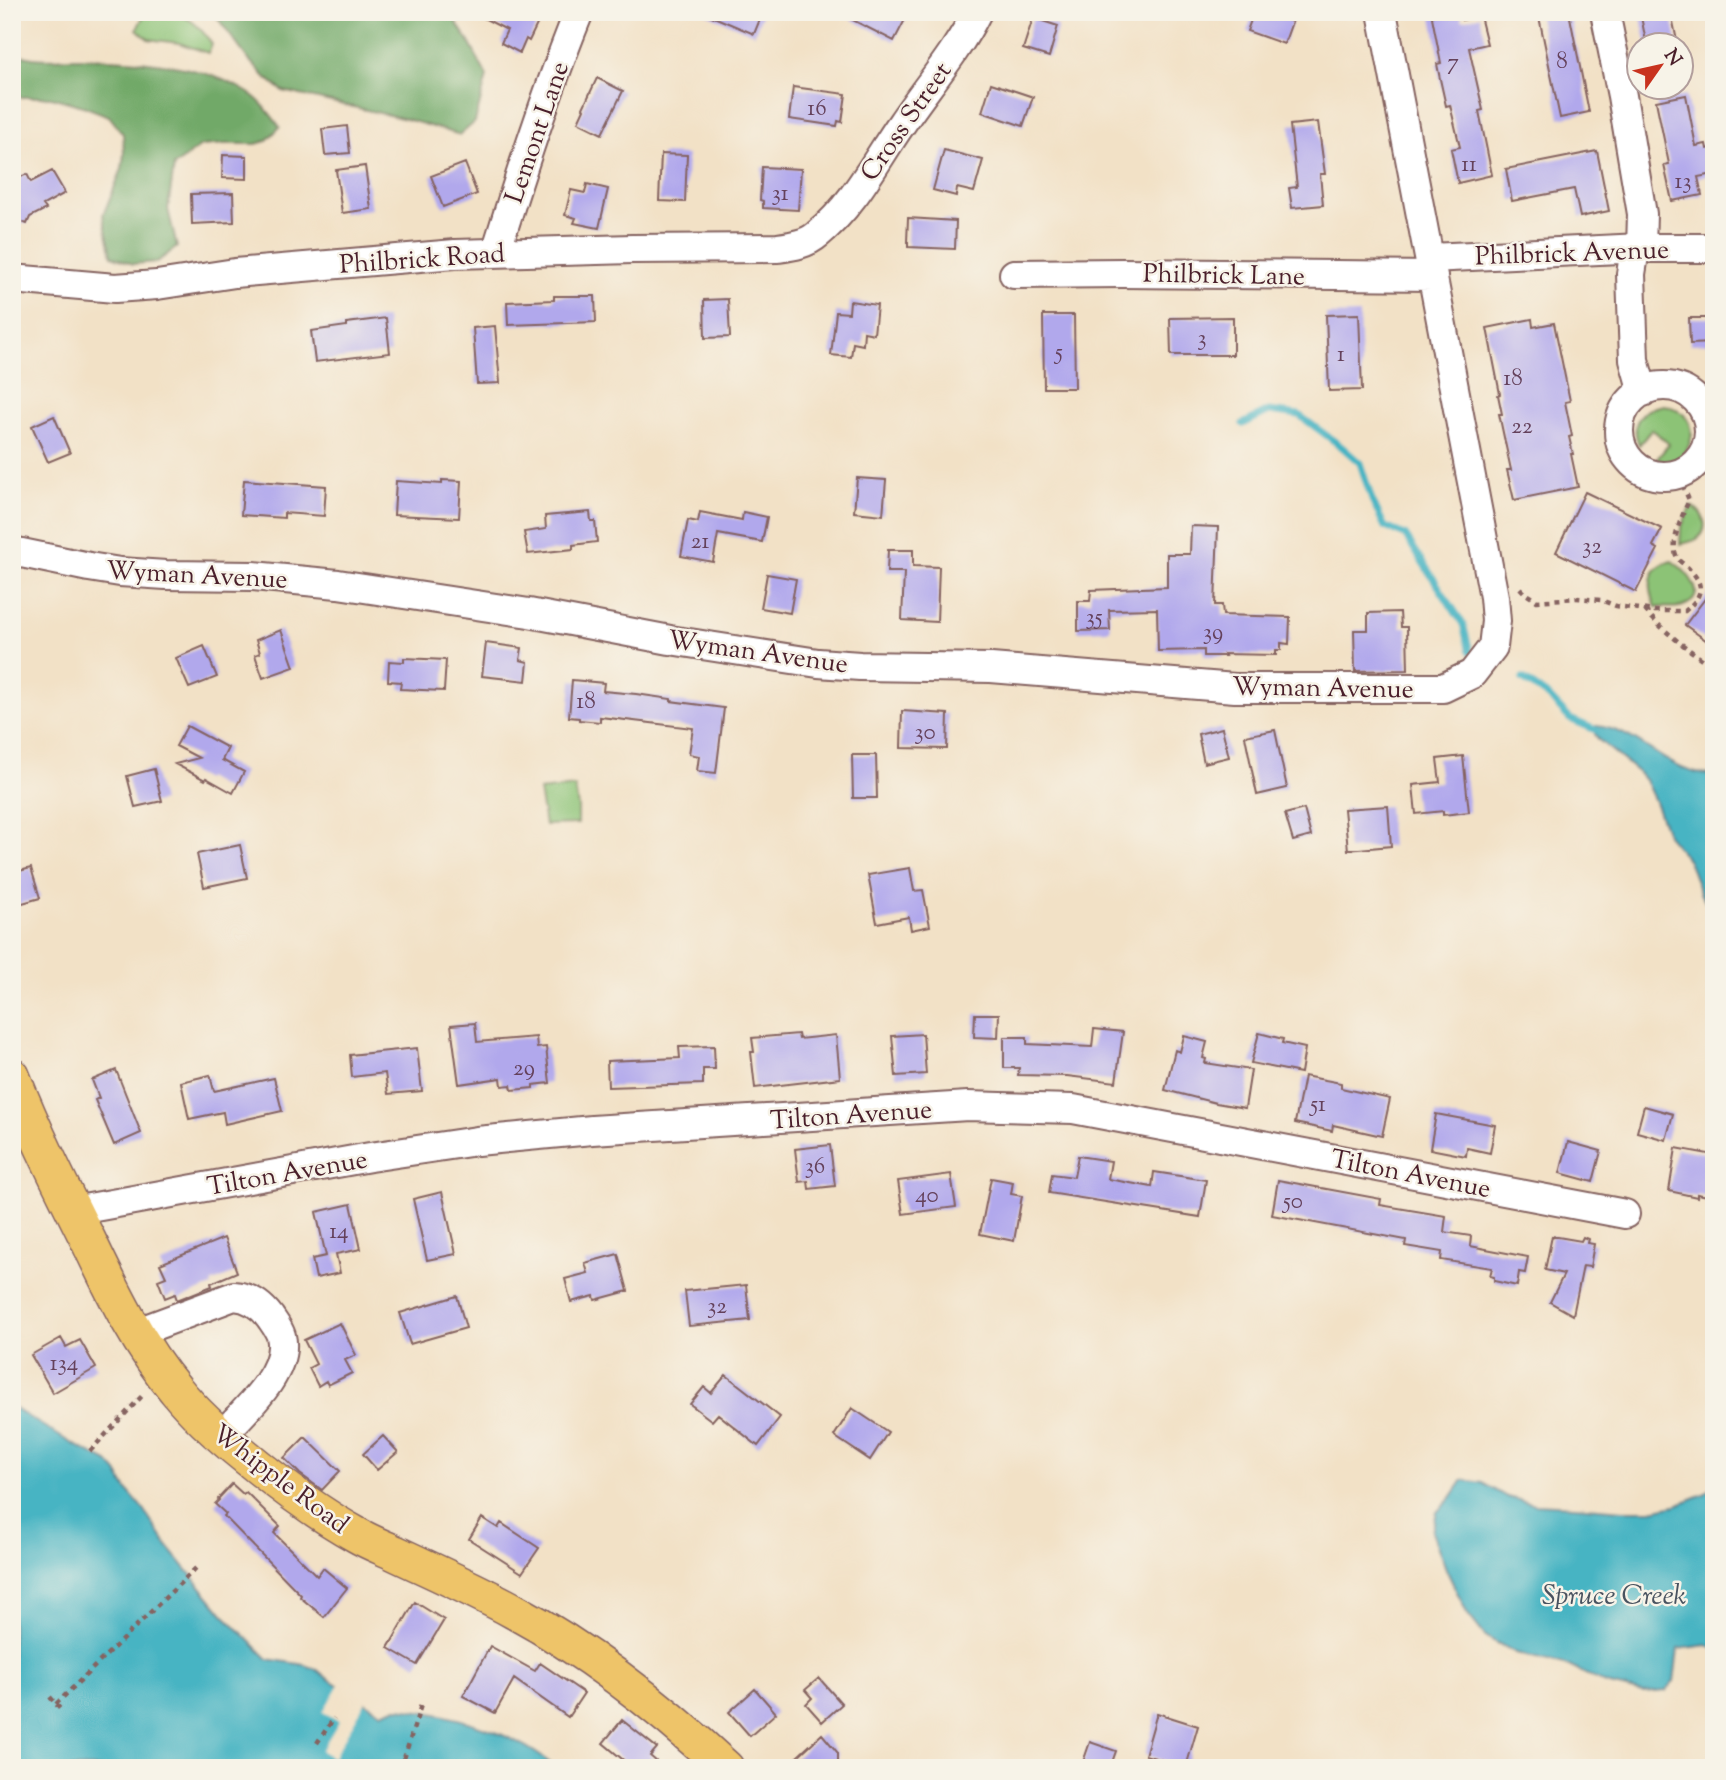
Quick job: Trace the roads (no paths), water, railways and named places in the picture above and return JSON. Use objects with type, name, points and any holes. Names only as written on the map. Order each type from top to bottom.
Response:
[{"type":"main road","name":"Whipple Road","points":[[12,1076],[73,1211],[135,1333],[164,1376],[198,1414],[276,1481],[358,1536],[516,1612],[592,1658],[672,1719],[726,1768]]},
{"type":"street","name":"Lemont Lane","points":[[496,252],[529,149],[579,12]]},
{"type":"street","name":"Cross Street","points":[[827,226],[852,197],[964,36],[977,12]]},
{"type":"street","points":[[1382,12],[1432,267]]},
{"type":"street","points":[[1605,12],[1642,214],[1638,248],[1631,274],[1634,360],[1643,392]]},
{"type":"street","name":"Philbrick Road","points":[[12,279],[115,288],[247,272],[496,252],[778,248],[805,242],[816,237],[827,226]]},
{"type":"street","name":"Philbrick Avenue","points":[[1432,267],[1638,248],[1714,247]]},
{"type":"street","name":"Philbrick Lane","points":[[1014,274],[1432,267]]},
{"type":"street","name":"Wyman Avenue","points":[[12,551],[120,572],[253,576],[338,584],[529,613],[818,663],[991,668],[1235,688],[1443,688],[1472,674],[1493,647],[1496,621],[1505,591],[1432,267]]},
{"type":"street","points":[[1665,386],[1687,392],[1702,407],[1707,417],[1709,436],[1706,447],[1695,464],[1684,472],[1663,477],[1645,472],[1631,461],[1622,448],[1619,435],[1623,414],[1626,406],[1643,392],[1665,386]]},
{"type":"street","name":"Tilton Avenue","points":[[73,1211],[370,1157],[477,1142],[592,1130],[968,1106],[1073,1109],[1625,1214]]},
{"type":"street","points":[[135,1333],[234,1296],[250,1299],[266,1312],[281,1335],[279,1362],[261,1393],[221,1436]]},
{"type":"water","points":[[1596,726],[1626,735],[1683,769],[1714,775],[1714,914],[1701,895],[1688,860],[1668,836],[1645,780],[1599,740],[1595,734]]},
{"type":"water","points":[[12,1407],[108,1462],[168,1547],[223,1614],[268,1659],[316,1669],[382,1713],[395,1708],[408,1709],[455,1718],[491,1730],[526,1747],[556,1768],[12,1768]]},
{"type":"water","name":"Spruce Creek","points":[[1463,1480],[1482,1483],[1507,1497],[1534,1504],[1623,1510],[1651,1510],[1676,1505],[1714,1487],[1714,1649],[1708,1645],[1678,1649],[1674,1681],[1666,1691],[1643,1693],[1606,1684],[1569,1666],[1516,1653],[1486,1637],[1467,1613],[1432,1532],[1437,1512]]},
{"type":"waterway","points":[[1243,424],[1269,411],[1299,415],[1360,463],[1372,500],[1385,527],[1405,535],[1463,624],[1470,652]]},
{"type":"waterway","points":[[1523,679],[1549,697],[1570,719],[1603,733]]}]
